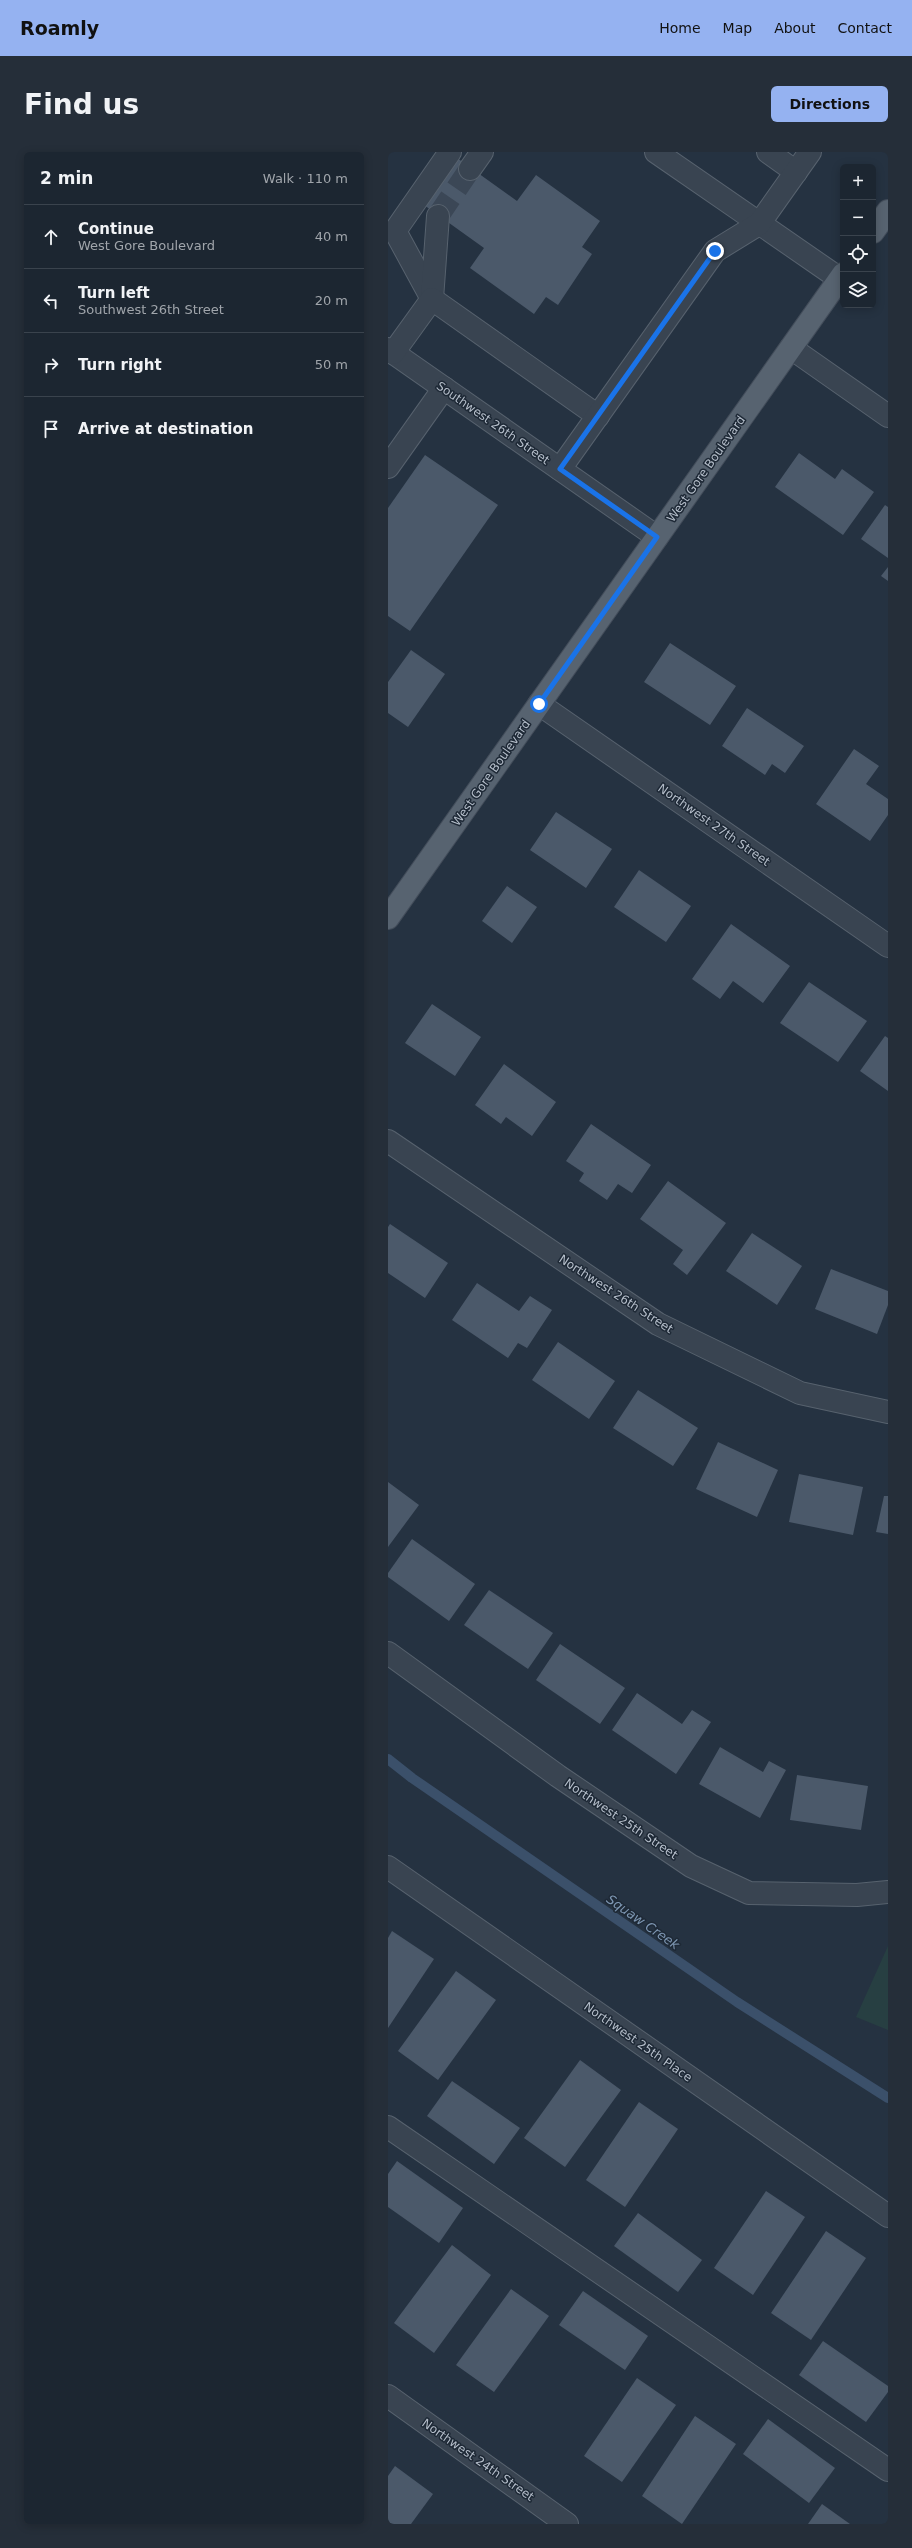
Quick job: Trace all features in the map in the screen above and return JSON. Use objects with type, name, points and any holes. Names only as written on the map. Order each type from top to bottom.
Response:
[{"type":"main road","points":[[876,228],[888,211]]},
{"type":"main road","name":"West Gore Boulevard","points":[[388,918],[840,279]]},
{"type":"street","points":[[450,152],[395,231],[432,299],[598,416]]},
{"type":"street","points":[[656,152],[759,224],[840,275]]},
{"type":"street","points":[[768,152],[796,172]]},
{"type":"street","points":[[560,469],[715,251],[759,224],[810,152]]},
{"type":"street","points":[[390,351],[432,299],[438,216]]},
{"type":"street","points":[[791,348],[888,416]]},
{"type":"street","name":"Southwest 26th Street","points":[[390,351],[657,537]]},
{"type":"street","points":[[388,467],[444,388]]},
{"type":"street","name":"Northwest 27th Street","points":[[539,704],[888,946]]},
{"type":"street","name":"Northwest 26th Street","points":[[388,1141],[658,1324],[800,1393],[888,1412]]},
{"type":"street","name":"Northwest 25th Street","points":[[388,1653],[558,1776],[691,1866],[749,1893],[857,1895],[888,1892]]},
{"type":"street","name":"Northwest 25th Place","points":[[388,1867],[888,2216]]},
{"type":"street","points":[[388,2127],[888,2470]]},
{"type":"street","name":"Northwest 24th Street","points":[[388,2396],[567,2524]]},
{"type":"green space","points":[[888,1946],[888,2030],[856,2017]]},
{"type":"building","points":[[457,158],[517,201],[536,175],[600,221],[582,247],[592,254],[558,305],[546,297],[534,314],[470,268],[484,248],[424,205]]},
{"type":"building","points":[[799,453],[835,479],[842,469],[874,492],[843,535],[775,487]]},
{"type":"building","points":[[425,455],[498,505],[410,631],[388,616],[388,508]]},
{"type":"building","points":[[885,505],[888,507],[888,558],[861,539]]},
{"type":"building","points":[[888,567],[888,581],[881,576]]},
{"type":"building","points":[[670,643],[736,686],[710,725],[644,682]]},
{"type":"building","points":[[411,650],[445,674],[408,727],[388,713],[388,682]]},
{"type":"building","points":[[747,708],[804,746],[785,773],[772,764],[765,775],[722,746]]},
{"type":"building","points":[[854,749],[879,766],[866,784],[888,799],[888,815],[870,841],[816,804]]},
{"type":"building","points":[[556,812],[612,849],[586,888],[530,850]]},
{"type":"building","points":[[639,870],[691,906],[666,942],[614,907]]},
{"type":"building","points":[[507,886],[537,907],[512,943],[482,921]]},
{"type":"building","points":[[731,924],[790,966],[763,1003],[733,981],[720,999],[692,979]]},
{"type":"building","points":[[809,982],[867,1021],[838,1062],[780,1023]]},
{"type":"building","points":[[432,1004],[481,1037],[455,1076],[405,1043]]},
{"type":"building","points":[[885,1036],[888,1038],[888,1091],[860,1071]]},
{"type":"building","points":[[504,1064],[556,1102],[532,1136],[506,1117],[501,1124],[475,1105]]},
{"type":"building","points":[[591,1124],[651,1165],[632,1193],[618,1184],[607,1200],[579,1181],[584,1173],[566,1161]]},
{"type":"building","points":[[668,1181],[726,1223],[687,1275],[673,1264],[683,1250],[640,1219]]},
{"type":"building","points":[[390,1224],[448,1263],[425,1298],[388,1273],[388,1227]]},
{"type":"building","points":[[752,1233],[802,1266],[777,1305],[726,1271]]},
{"type":"building","points":[[831,1269],[888,1291],[888,1305],[877,1334],[815,1309]]},
{"type":"building","points":[[477,1283],[519,1311],[530,1296],[552,1310],[527,1348],[518,1343],[508,1358],[452,1320]]},
{"type":"building","points":[[558,1342],[615,1381],[589,1419],[532,1380]]},
{"type":"building","points":[[638,1390],[698,1428],[673,1466],[613,1428]]},
{"type":"building","points":[[718,1442],[778,1470],[757,1517],[696,1489]]},
{"type":"building","points":[[799,1474],[863,1487],[853,1535],[789,1522]]},
{"type":"building","points":[[388,1482],[419,1505],[388,1547]]},
{"type":"building","points":[[884,1496],[888,1496],[888,1534],[876,1532]]},
{"type":"building","points":[[412,1539],[475,1584],[449,1621],[388,1577],[388,1573]]},
{"type":"building","points":[[489,1590],[553,1633],[528,1669],[464,1625]]},
{"type":"building","points":[[560,1644],[625,1688],[600,1724],[536,1680]]},
{"type":"building","points":[[637,1693],[682,1724],[692,1710],[711,1722],[676,1774],[612,1730]]},
{"type":"building","points":[[720,1747],[763,1772],[769,1761],[786,1770],[760,1818],[699,1784]]},
{"type":"building","points":[[797,1775],[868,1786],[861,1830],[790,1820]]},
{"type":"building","points":[[392,1931],[434,1959],[388,2028],[388,1938]]},
{"type":"building","points":[[456,1971],[496,2000],[438,2080],[398,2051]]},
{"type":"building","points":[[580,2060],[621,2090],[565,2167],[524,2138]]},
{"type":"building","points":[[452,2081],[520,2128],[494,2164],[427,2116]]},
{"type":"building","points":[[639,2102],[678,2129],[625,2207],[586,2180]]},
{"type":"building","points":[[397,2161],[463,2208],[439,2243],[388,2207],[388,2174]]},
{"type":"building","points":[[766,2191],[805,2217],[753,2295],[714,2268]]},
{"type":"building","points":[[638,2213],[702,2260],[678,2292],[614,2246]]},
{"type":"building","points":[[826,2231],[866,2258],[811,2340],[771,2313]]},
{"type":"building","points":[[452,2245],[491,2275],[434,2353],[394,2323]]},
{"type":"building","points":[[511,2289],[549,2316],[494,2392],[456,2365]]},
{"type":"building","points":[[583,2291],[648,2336],[625,2370],[559,2325]]},
{"type":"building","points":[[823,2341],[888,2386],[888,2392],[866,2422],[799,2375]]},
{"type":"building","points":[[637,2378],[676,2405],[622,2482],[584,2456]]},
{"type":"building","points":[[695,2416],[736,2444],[682,2524],[642,2496]]},
{"type":"building","points":[[768,2419],[835,2468],[809,2503],[743,2454]]},
{"type":"building","points":[[395,2466],[433,2494],[411,2524],[388,2524],[388,2476]]},
{"type":"building","points":[[822,2504],[850,2524],[808,2524]]},
{"type":"waterway","name":"Squaw Creek","points":[[388,1759],[412,1778],[737,2002],[888,2098]]},
{"type":"tunnel","points":[[438,216],[470,169]]},
{"type":"route","points":[[539,704],[657,537],[560,469],[715,251]]}]
